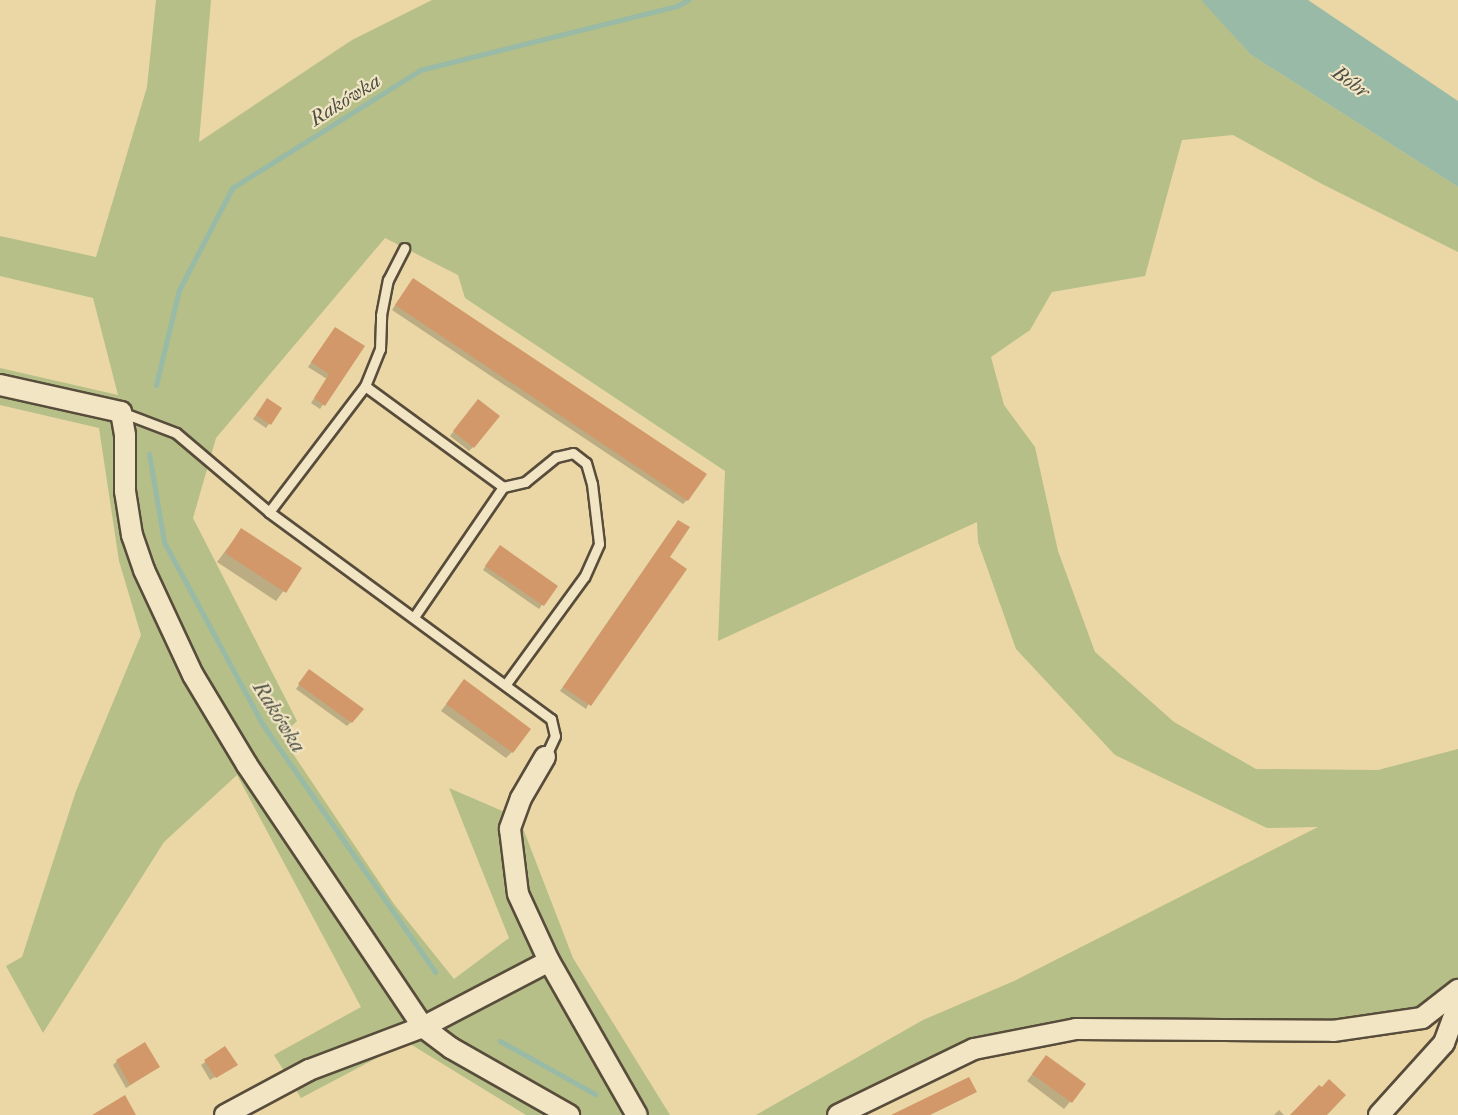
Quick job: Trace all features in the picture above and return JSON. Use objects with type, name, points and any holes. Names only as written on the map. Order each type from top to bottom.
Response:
[{"type":"street","points":[[0,385],[121,412],[125,435],[125,491],[132,535],[144,570],[193,675],[247,765],[423,1027],[451,1047],[569,1115]]},
{"type":"street","points":[[546,757],[521,798],[510,829],[518,894],[549,961],[637,1115]]},
{"type":"street","points":[[225,1115],[309,1070],[423,1027],[549,961]]},
{"type":"street","points":[[838,1115],[974,1049],[1076,1029],[1333,1031],[1422,1018],[1458,990]]},
{"type":"street","points":[[1379,1115],[1444,1043],[1458,1005]]},
{"type":"lane","points":[[269,512],[365,386],[380,349],[381,315],[388,280],[404,248]]},
{"type":"lane","points":[[365,386],[503,487]]},
{"type":"lane","points":[[121,412],[176,433],[269,512],[551,719],[555,736],[546,757]]},
{"type":"lane","points":[[414,617],[503,487],[525,482],[556,458],[573,453],[586,463],[592,484],[599,544],[584,577],[506,684]]},
{"type":"green space","points":[[156,0],[211,0],[199,142],[352,40],[432,0],[1202,0],[1251,55],[1458,187],[1458,252],[1322,184],[1233,135],[1182,140],[1145,276],[1052,292],[1030,330],[991,357],[1004,405],[1035,447],[1058,551],[1095,652],[1174,722],[1256,769],[1378,770],[1458,749],[1458,1004],[1446,1013],[1378,1030],[1024,1036],[852,1115],[756,1115],[923,1020],[1014,981],[1318,827],[1267,828],[1115,755],[1016,649],[978,542],[977,522],[718,641],[725,471],[465,298],[458,275],[385,238],[216,438],[193,518],[297,721],[281,736],[394,904],[454,979],[509,938],[449,788],[519,818],[573,958],[670,1115],[526,1115],[407,1042],[301,1098],[274,1055],[361,1007],[237,775],[164,842],[43,1033],[6,966],[22,957],[76,791],[141,635],[119,561],[99,428],[0,405],[0,368],[118,395],[93,298],[0,276],[0,236],[96,257],[147,87]]},
{"type":"water","name":"Bóbr","points":[[1201,0],[1308,0],[1458,101],[1458,187],[1251,55]]},
{"type":"building","points":[[413,278],[707,474],[688,501],[395,305]]},
{"type":"building","points":[[335,327],[365,346],[325,406],[314,398],[329,374],[311,362]]},
{"type":"building","points":[[267,398],[282,408],[271,425],[256,415]]},
{"type":"building","points":[[478,399],[500,416],[474,448],[453,431]]},
{"type":"building","points":[[678,520],[690,527],[670,557],[687,569],[591,706],[563,687]]},
{"type":"building","points":[[241,528],[302,568],[286,593],[225,553]]},
{"type":"building","points":[[500,545],[558,586],[544,606],[485,566]]},
{"type":"building","points":[[309,669],[364,709],[352,723],[298,684]]},
{"type":"building","points":[[464,679],[531,729],[513,753],[446,704]]},
{"type":"building","points":[[145,1042],[160,1067],[130,1085],[116,1060]]},
{"type":"building","points":[[225,1046],[238,1065],[216,1078],[204,1060]]},
{"type":"building","points":[[1046,1055],[1086,1084],[1072,1103],[1032,1074]]},
{"type":"building","points":[[969,1077],[977,1092],[930,1115],[891,1115]]},
{"type":"building","points":[[1329,1079],[1346,1095],[1327,1115],[1290,1115],[1319,1085],[1322,1087]]},
{"type":"building","points":[[125,1095],[136,1115],[92,1115]]},
{"type":"waterway","name":"Rakówka","points":[[156,385],[179,290],[232,188],[420,70],[677,6],[688,0]]},
{"type":"waterway","name":"Rakówka","points":[[149,454],[164,542],[263,725],[435,972]]},
{"type":"waterway","name":"Rakówka","points":[[500,1041],[595,1094]]}]
